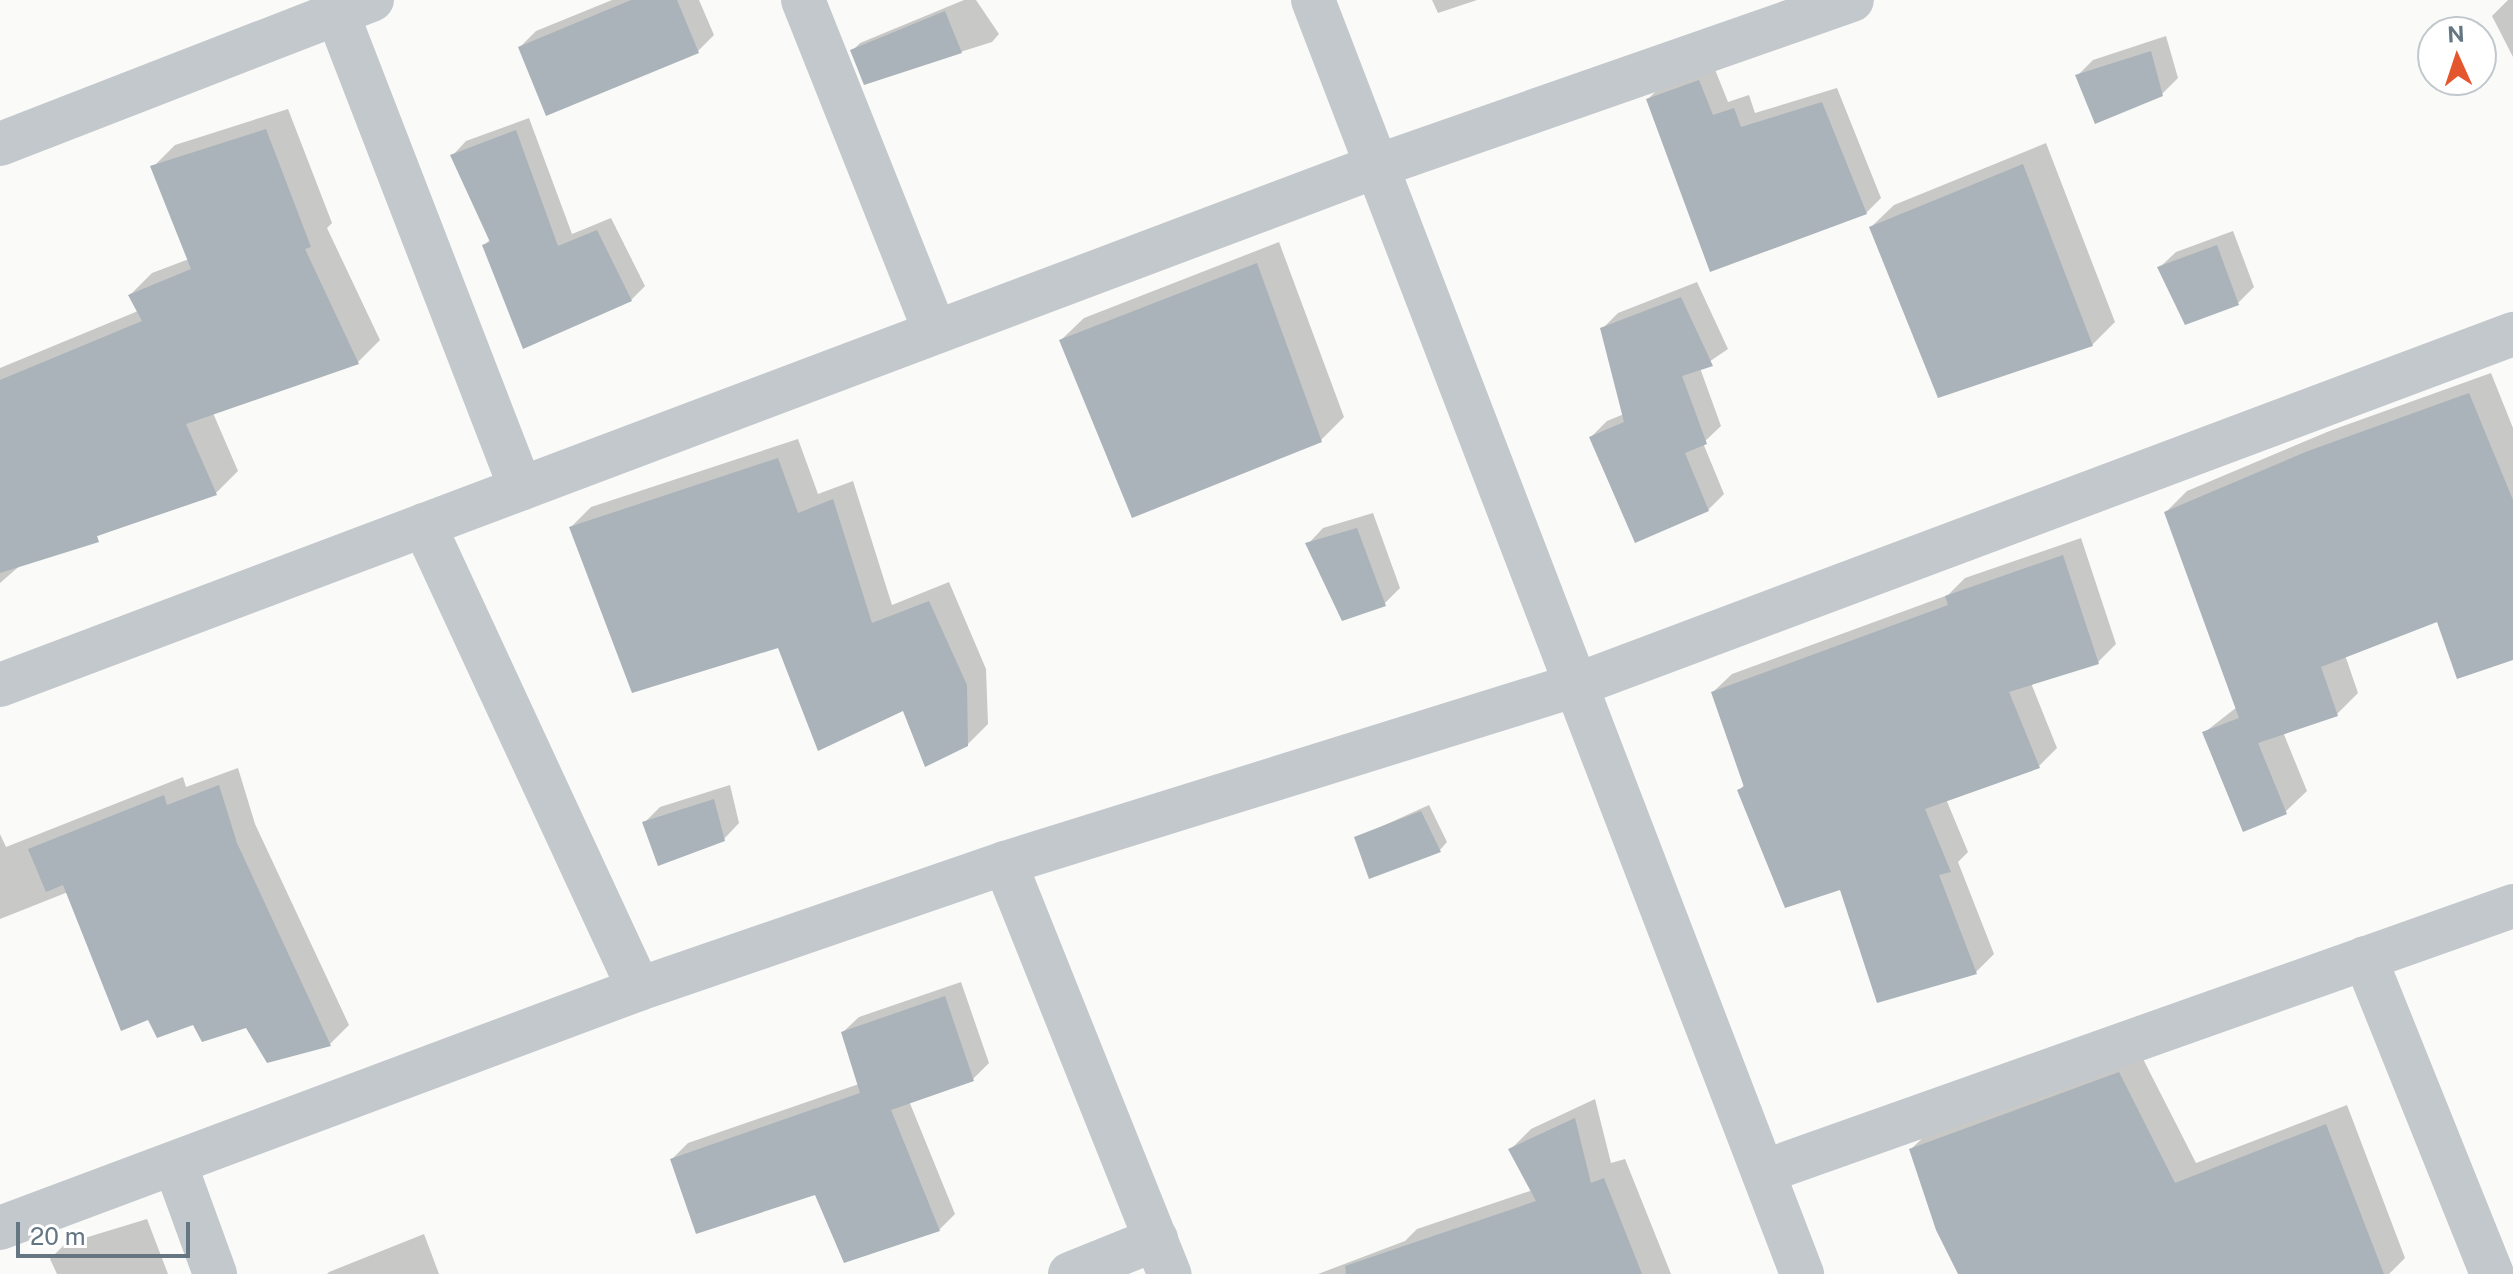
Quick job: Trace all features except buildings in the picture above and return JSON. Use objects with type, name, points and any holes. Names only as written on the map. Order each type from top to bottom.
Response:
[{"type":"street","points":[[803,0],[935,332]]},
{"type":"street","points":[[1313,0],[1802,1274]]},
{"type":"street","points":[[0,685],[1377,166],[1852,0]]},
{"type":"street","points":[[0,144],[347,5],[521,489]]},
{"type":"street","points":[[0,1228],[639,989],[1005,863],[1576,685],[2513,334]]},
{"type":"street","points":[[424,525],[639,989]]},
{"type":"street","points":[[1005,863],[1162,1257],[1070,1274]]},
{"type":"street","points":[[1763,1172],[2513,906]]},
{"type":"street","points":[[2365,958],[2492,1274]]},
{"type":"street","points":[[175,1164],[215,1274]]}]
